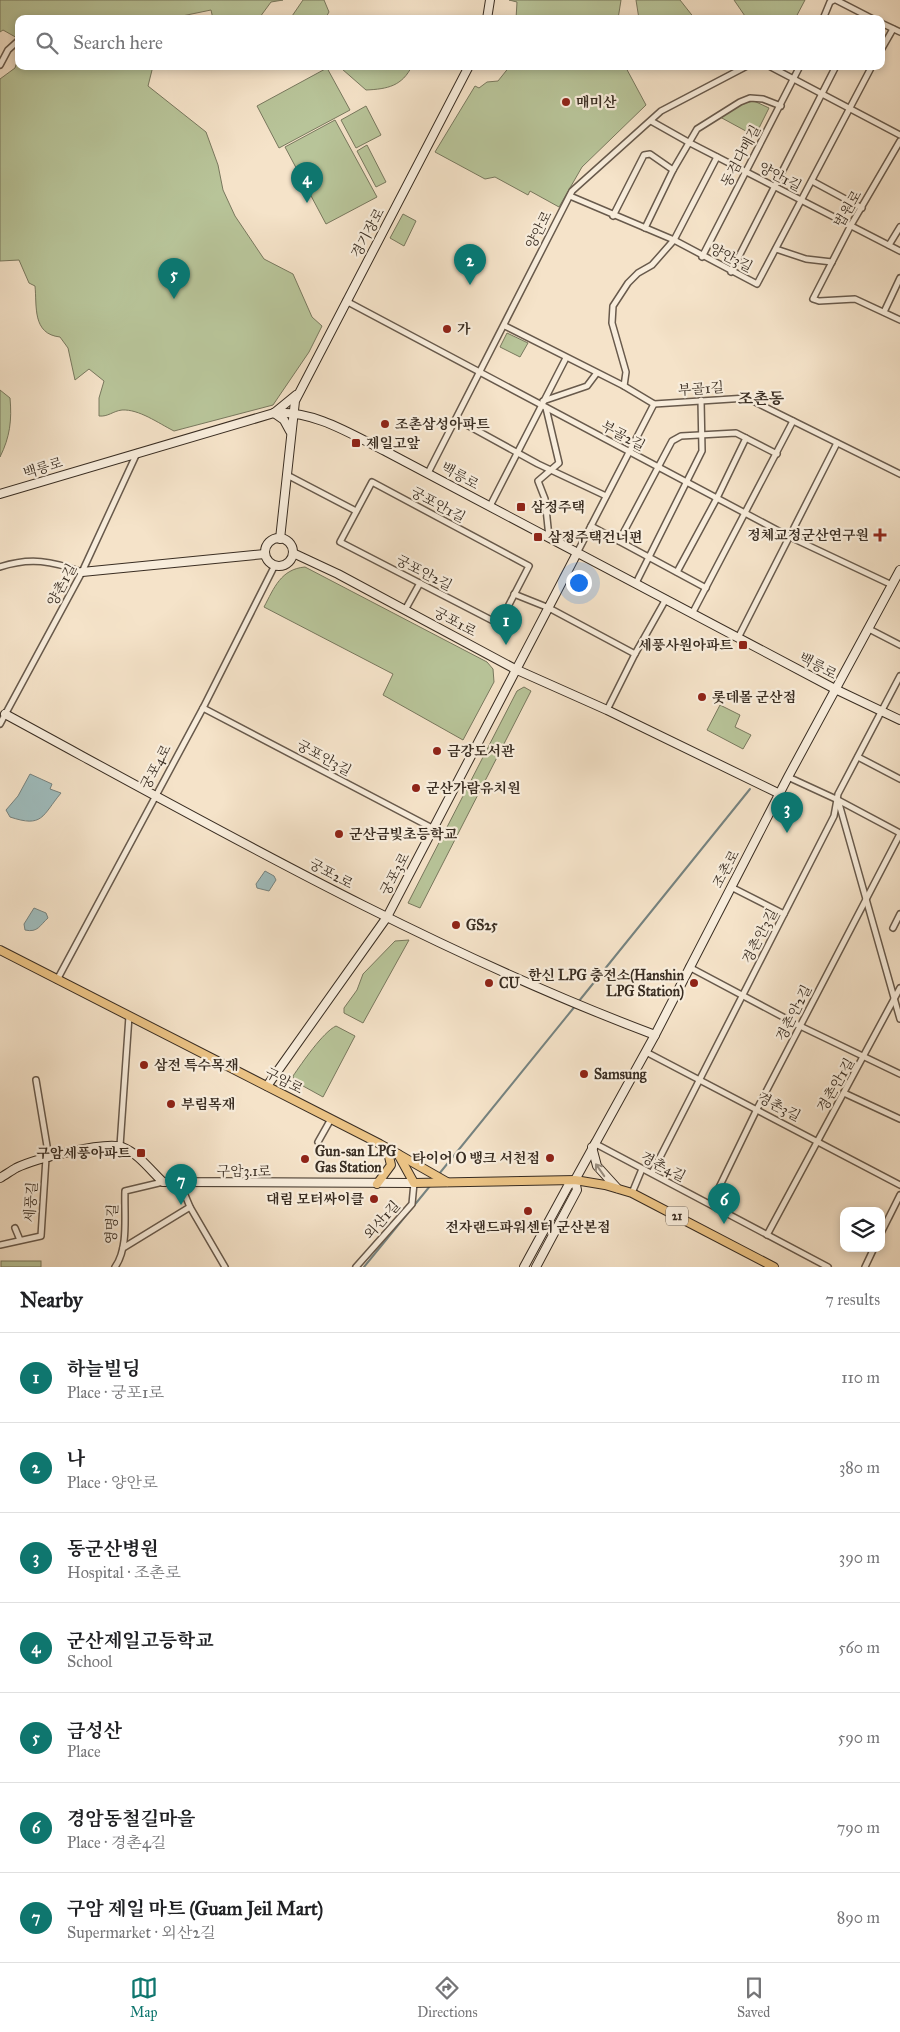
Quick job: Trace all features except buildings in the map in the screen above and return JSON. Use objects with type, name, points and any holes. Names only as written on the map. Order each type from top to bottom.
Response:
[{"type":"main road","name":"구암로","points":[[0,950],[387,1148],[448,1183]]},
{"type":"main road","points":[[376,1184],[391,1165],[387,1148]]},
{"type":"main road","points":[[398,1154],[416,1183]]},
{"type":"main road","name":"21","points":[[416,1183],[575,1180],[617,1188],[632,1193],[774,1267]]},
{"type":"street","points":[[488,15],[490,0]]},
{"type":"street","points":[[825,15],[830,2],[835,0],[859,15]]},
{"type":"street","points":[[885,25],[900,32]]},
{"type":"street","points":[[885,44],[894,29]]},
{"type":"street","points":[[0,65],[8,50],[15,44]]},
{"type":"street","name":"경기장로","points":[[293,413],[299,393],[467,70]]},
{"type":"street","name":"양안로","points":[[428,473],[570,196],[661,111],[739,70]]},
{"type":"street","points":[[776,70],[900,135]]},
{"type":"street","name":"동검다메길","points":[[702,257],[798,70]]},
{"type":"street","points":[[731,272],[834,70]]},
{"type":"street","points":[[851,110],[870,70]]},
{"type":"street","points":[[644,228],[697,129],[740,102],[750,98],[763,99],[780,106]]},
{"type":"street","name":"양안3길","points":[[570,196],[613,216],[674,240],[702,257],[757,284],[851,110]]},
{"type":"street","name":"양안1길","points":[[651,121],[774,187],[900,251]]},
{"type":"street","name":"법원로","points":[[884,312],[855,298],[819,301],[813,299],[851,225],[900,141]]},
{"type":"street","points":[[613,216],[644,155],[650,154],[674,170]]},
{"type":"street","points":[[624,386],[626,372],[612,323],[613,306],[628,283],[652,265],[674,240],[717,156]]},
{"type":"street","points":[[812,181],[862,208]]},
{"type":"street","points":[[889,245],[900,227]]},
{"type":"street","points":[[776,249],[806,259],[832,262]]},
{"type":"street","points":[[900,278],[884,312],[900,320]]},
{"type":"street","name":"부골2길","points":[[346,301],[790,537],[892,586]]},
{"type":"street","points":[[505,326],[596,374],[624,386],[654,404],[577,553]]},
{"type":"street","points":[[490,506],[516,450],[543,405],[566,358]]},
{"type":"street","points":[[543,405],[587,386],[596,374]]},
{"type":"street","points":[[292,435],[284,420],[274,413],[299,393],[303,409],[334,426]]},
{"type":"street","name":"부골1길","points":[[654,404],[747,398],[900,474]]},
{"type":"street","points":[[636,583],[702,451],[701,400]]},
{"type":"street","points":[[543,405],[559,464],[538,481],[545,499],[549,537]]},
{"type":"street","name":"백릉로","points":[[0,494],[274,413],[293,413],[334,426],[428,473],[835,689],[900,720]]},
{"type":"street","points":[[280,538],[289,476],[293,413]]},
{"type":"street","points":[[292,435],[298,421],[311,418]]},
{"type":"street","points":[[456,419],[551,470],[606,496]]},
{"type":"street","points":[[692,614],[794,421]]},
{"type":"street","points":[[619,541],[672,441],[681,436],[736,433],[777,454]]},
{"type":"street","points":[[678,572],[746,438]]},
{"type":"street","points":[[738,638],[837,443]]},
{"type":"street","name":"양촌1길","points":[[0,724],[82,572],[137,453]]},
{"type":"street","points":[[289,476],[356,511]]},
{"type":"street","name":"궁포안1길","points":[[356,511],[372,482],[529,566],[514,594]]},
{"type":"street","name":"궁포안2길","points":[[356,511],[340,542],[498,624],[514,594]]},
{"type":"street","points":[[591,526],[706,588]]},
{"type":"street","points":[[280,538],[291,545],[293,553],[287,564],[275,565],[268,561],[265,554],[269,542],[280,538]]},
{"type":"street","name":"궁포1로","points":[[293,553],[406,610],[515,670],[607,710],[780,794]]},
{"type":"street","name":"궁포3로","points":[[267,1086],[387,917],[577,553]]},
{"type":"street","points":[[0,567],[24,560],[41,560],[56,562],[82,572],[265,554]]},
{"type":"street","name":"궁포4로","points":[[57,980],[203,708],[275,565]]},
{"type":"street","name":"조촌로","points":[[524,1267],[568,1186],[575,1180],[646,1052],[788,777],[900,570]]},
{"type":"street","points":[[406,610],[420,583]]},
{"type":"street","points":[[514,594],[549,608],[635,654]]},
{"type":"street","points":[[607,710],[635,654],[666,599]]},
{"type":"street","points":[[869,629],[900,645]]},
{"type":"street","points":[[900,676],[858,757],[900,779]]},
{"type":"street","name":"궁포안3길","points":[[203,708],[434,829]]},
{"type":"street","name":"궁포2로","points":[[5,714],[387,917],[587,1010],[655,1035]]},
{"type":"street","name":"경촌안3길","points":[[652,1173],[834,816],[838,794],[858,757]]},
{"type":"street","points":[[788,777],[838,800],[900,834]]},
{"type":"street","points":[[838,800],[900,1020]]},
{"type":"street","name":"경촌안2길","points":[[711,1204],[757,1109],[900,834]]},
{"type":"street","points":[[731,887],[784,914]]},
{"type":"street","points":[[893,928],[900,914]]},
{"type":"street","points":[[690,967],[800,1026],[900,1074]]},
{"type":"street","name":"경촌안1길","points":[[767,1235],[900,988]]},
{"type":"street","points":[[120,1146],[129,1016]]},
{"type":"street","name":"경촌3길","points":[[646,1052],[900,1185]]},
{"type":"street","points":[[36,1080],[48,1158]]},
{"type":"street","points":[[844,1093],[900,1119]]},
{"type":"street","points":[[318,1142],[331,1119]]},
{"type":"street","points":[[593,1145],[597,1166],[617,1188]]},
{"type":"street","name":"경촌4길","points":[[593,1145],[652,1173],[828,1267]]},
{"type":"street","points":[[0,1178],[16,1168],[48,1158],[102,1147],[120,1146],[131,1152],[163,1182]]},
{"type":"street","name":"세풍길","points":[[0,1245],[41,1236],[48,1158]]},
{"type":"street","points":[[632,1193],[642,1169]]},
{"type":"street","name":"조촌로","points":[[536,1267],[577,1190],[575,1180]]},
{"type":"street","name":"구암3.1로","points":[[163,1182],[416,1183]]},
{"type":"street","name":"영명길","points":[[115,1267],[120,1260],[122,1248],[124,1191],[163,1182]]},
{"type":"street","points":[[180,1183],[190,1207],[225,1267]]},
{"type":"street","name":"외산1길","points":[[356,1267],[412,1204],[416,1183]]},
{"type":"street","points":[[885,1225],[900,1195]]},
{"type":"street","points":[[122,1248],[190,1207]]},
{"type":"street","points":[[15,1228],[20,1240]]},
{"type":"street","points":[[865,1267],[872,1252]]},
{"type":"green space","points":[[0,0],[283,0],[271,2],[261,15],[212,15],[211,10],[187,15],[15,15],[15,37],[3,30],[0,32]]},
{"type":"green space","points":[[303,0],[324,0],[329,12],[327,15],[293,15]]},
{"type":"green space","points":[[509,0],[621,0],[619,15],[516,15],[517,2]]},
{"type":"green space","points":[[636,0],[680,0],[692,15],[638,15]]},
{"type":"green space","points":[[734,0],[805,0],[797,15],[744,15]]},
{"type":"green space","points":[[15,68],[15,70],[152,70],[148,86],[206,132],[218,165],[223,190],[235,216],[264,259],[293,274],[312,317],[322,326],[309,352],[273,405],[174,431],[148,417],[128,410],[99,416],[99,398],[104,381],[89,369],[75,380],[68,348],[60,337],[51,335],[40,325],[36,310],[35,286],[29,283],[19,260],[0,261],[0,79]]},
{"type":"green space","points":[[323,70],[328,70],[350,110],[279,148],[257,106]]},
{"type":"green space","points":[[343,70],[410,70],[404,78],[394,85],[381,89],[366,90]]},
{"type":"green space","points":[[507,70],[627,70],[646,105],[582,167],[559,207],[530,191],[528,195],[495,177],[485,179],[435,152],[475,86],[479,88],[487,82],[498,81]]},
{"type":"green space","points":[[754,101],[769,108],[755,136],[720,117],[744,103]]},
{"type":"green space","points":[[366,106],[381,135],[356,148],[341,120]]},
{"type":"green space","points":[[335,120],[377,197],[326,224],[285,147]]},
{"type":"green space","points":[[367,145],[386,182],[376,187],[357,151]]},
{"type":"green space","points":[[403,214],[416,221],[404,246],[390,238]]},
{"type":"green space","points":[[507,333],[528,343],[520,357],[500,347]]},
{"type":"green space","points":[[0,390],[10,398],[11,414],[10,428],[0,457]]},
{"type":"green space","points":[[305,567],[487,662],[493,669],[494,682],[463,740],[383,695],[393,674],[264,607],[275,587],[284,576],[290,571]]},
{"type":"green space","points":[[524,687],[531,691],[420,908],[408,903],[517,691]]},
{"type":"green space","points":[[720,705],[740,715],[735,727],[751,735],[743,749],[707,730]]},
{"type":"green space","points":[[409,940],[363,1023],[344,1013],[344,1008],[357,990],[363,974],[395,941]]},
{"type":"green space","points":[[336,1026],[355,1036],[323,1097],[294,1081],[293,1076],[319,1041]]},
{"type":"green space","points":[[1,1261],[41,1261],[41,1267],[1,1267]]},
{"type":"water","points":[[30,774],[52,784],[50,789],[61,793],[41,818],[29,821],[10,817],[6,810],[18,796]]},
{"type":"water","points":[[265,871],[274,876],[276,880],[269,891],[257,888],[256,884]]},
{"type":"water","points":[[34,908],[46,913],[48,918],[36,929],[25,930],[24,924]]},
{"type":"waterway","points":[[579,1001],[750,789]]},
{"type":"waterway","points":[[439,1174],[576,1005]]},
{"type":"waterway","points":[[364,1267],[430,1186]]},
{"type":"place","name":"매미산","points":[[566,102]]},
{"type":"place","name":"군산제일고등학교","points":[[307,203]]},
{"type":"place","name":"나","points":[[470,285]]},
{"type":"place","name":"금성산","points":[[174,299]]},
{"type":"place","name":"가","points":[[447,329]]},
{"type":"place","name":"조촌삼성아파트","points":[[385,424]]},
{"type":"place","name":"제일고앞","points":[[356,443]]},
{"type":"place","name":"삼정주택","points":[[521,507]]},
{"type":"place","name":"정체교정군산연구원","points":[[880,535]]},
{"type":"place","name":"삼정주택건너편","points":[[538,537]]},
{"type":"place","name":"하늘빌딩","points":[[506,645]]},
{"type":"place","name":"세풍사원아파트","points":[[743,645]]},
{"type":"place","name":"롯데몰 군산점","points":[[702,697]]},
{"type":"place","name":"금강도서관","points":[[437,751]]},
{"type":"place","name":"군산가람유치원","points":[[416,788]]},
{"type":"place","name":"동군산병원","points":[[787,833]]},
{"type":"place","name":"군산금빛초등학교","points":[[339,834]]},
{"type":"place","name":"GS25","points":[[456,925]]},
{"type":"place","name":"CU","points":[[489,983]]},
{"type":"place","name":"한신 LPG 충전소(Hanshin LPG Station)","points":[[694,983]]},
{"type":"place","name":"삼전 특수목재","points":[[144,1065]]},
{"type":"place","name":"Samsung","points":[[584,1074]]},
{"type":"place","name":"부림목재","points":[[171,1104]]},
{"type":"place","name":"구암세풍아파트","points":[[141,1153]]},
{"type":"place","name":"타이어 O 뱅크 서천점","points":[[550,1158]]},
{"type":"place","name":"Gun-san LPG Gas Station","points":[[305,1159]]},
{"type":"place","name":"대림 모터싸이클","points":[[374,1199]]},
{"type":"place","name":"구암 제일 마트 (Guam Jeil Mart)","points":[[181,1205]]},
{"type":"place","name":"전자랜드파워센터 군산본점","points":[[528,1211]]},
{"type":"place","name":"경암동철길마을","points":[[724,1224]]},
{"type":"district","name":"조촌동","points":[[761,398]]}]
